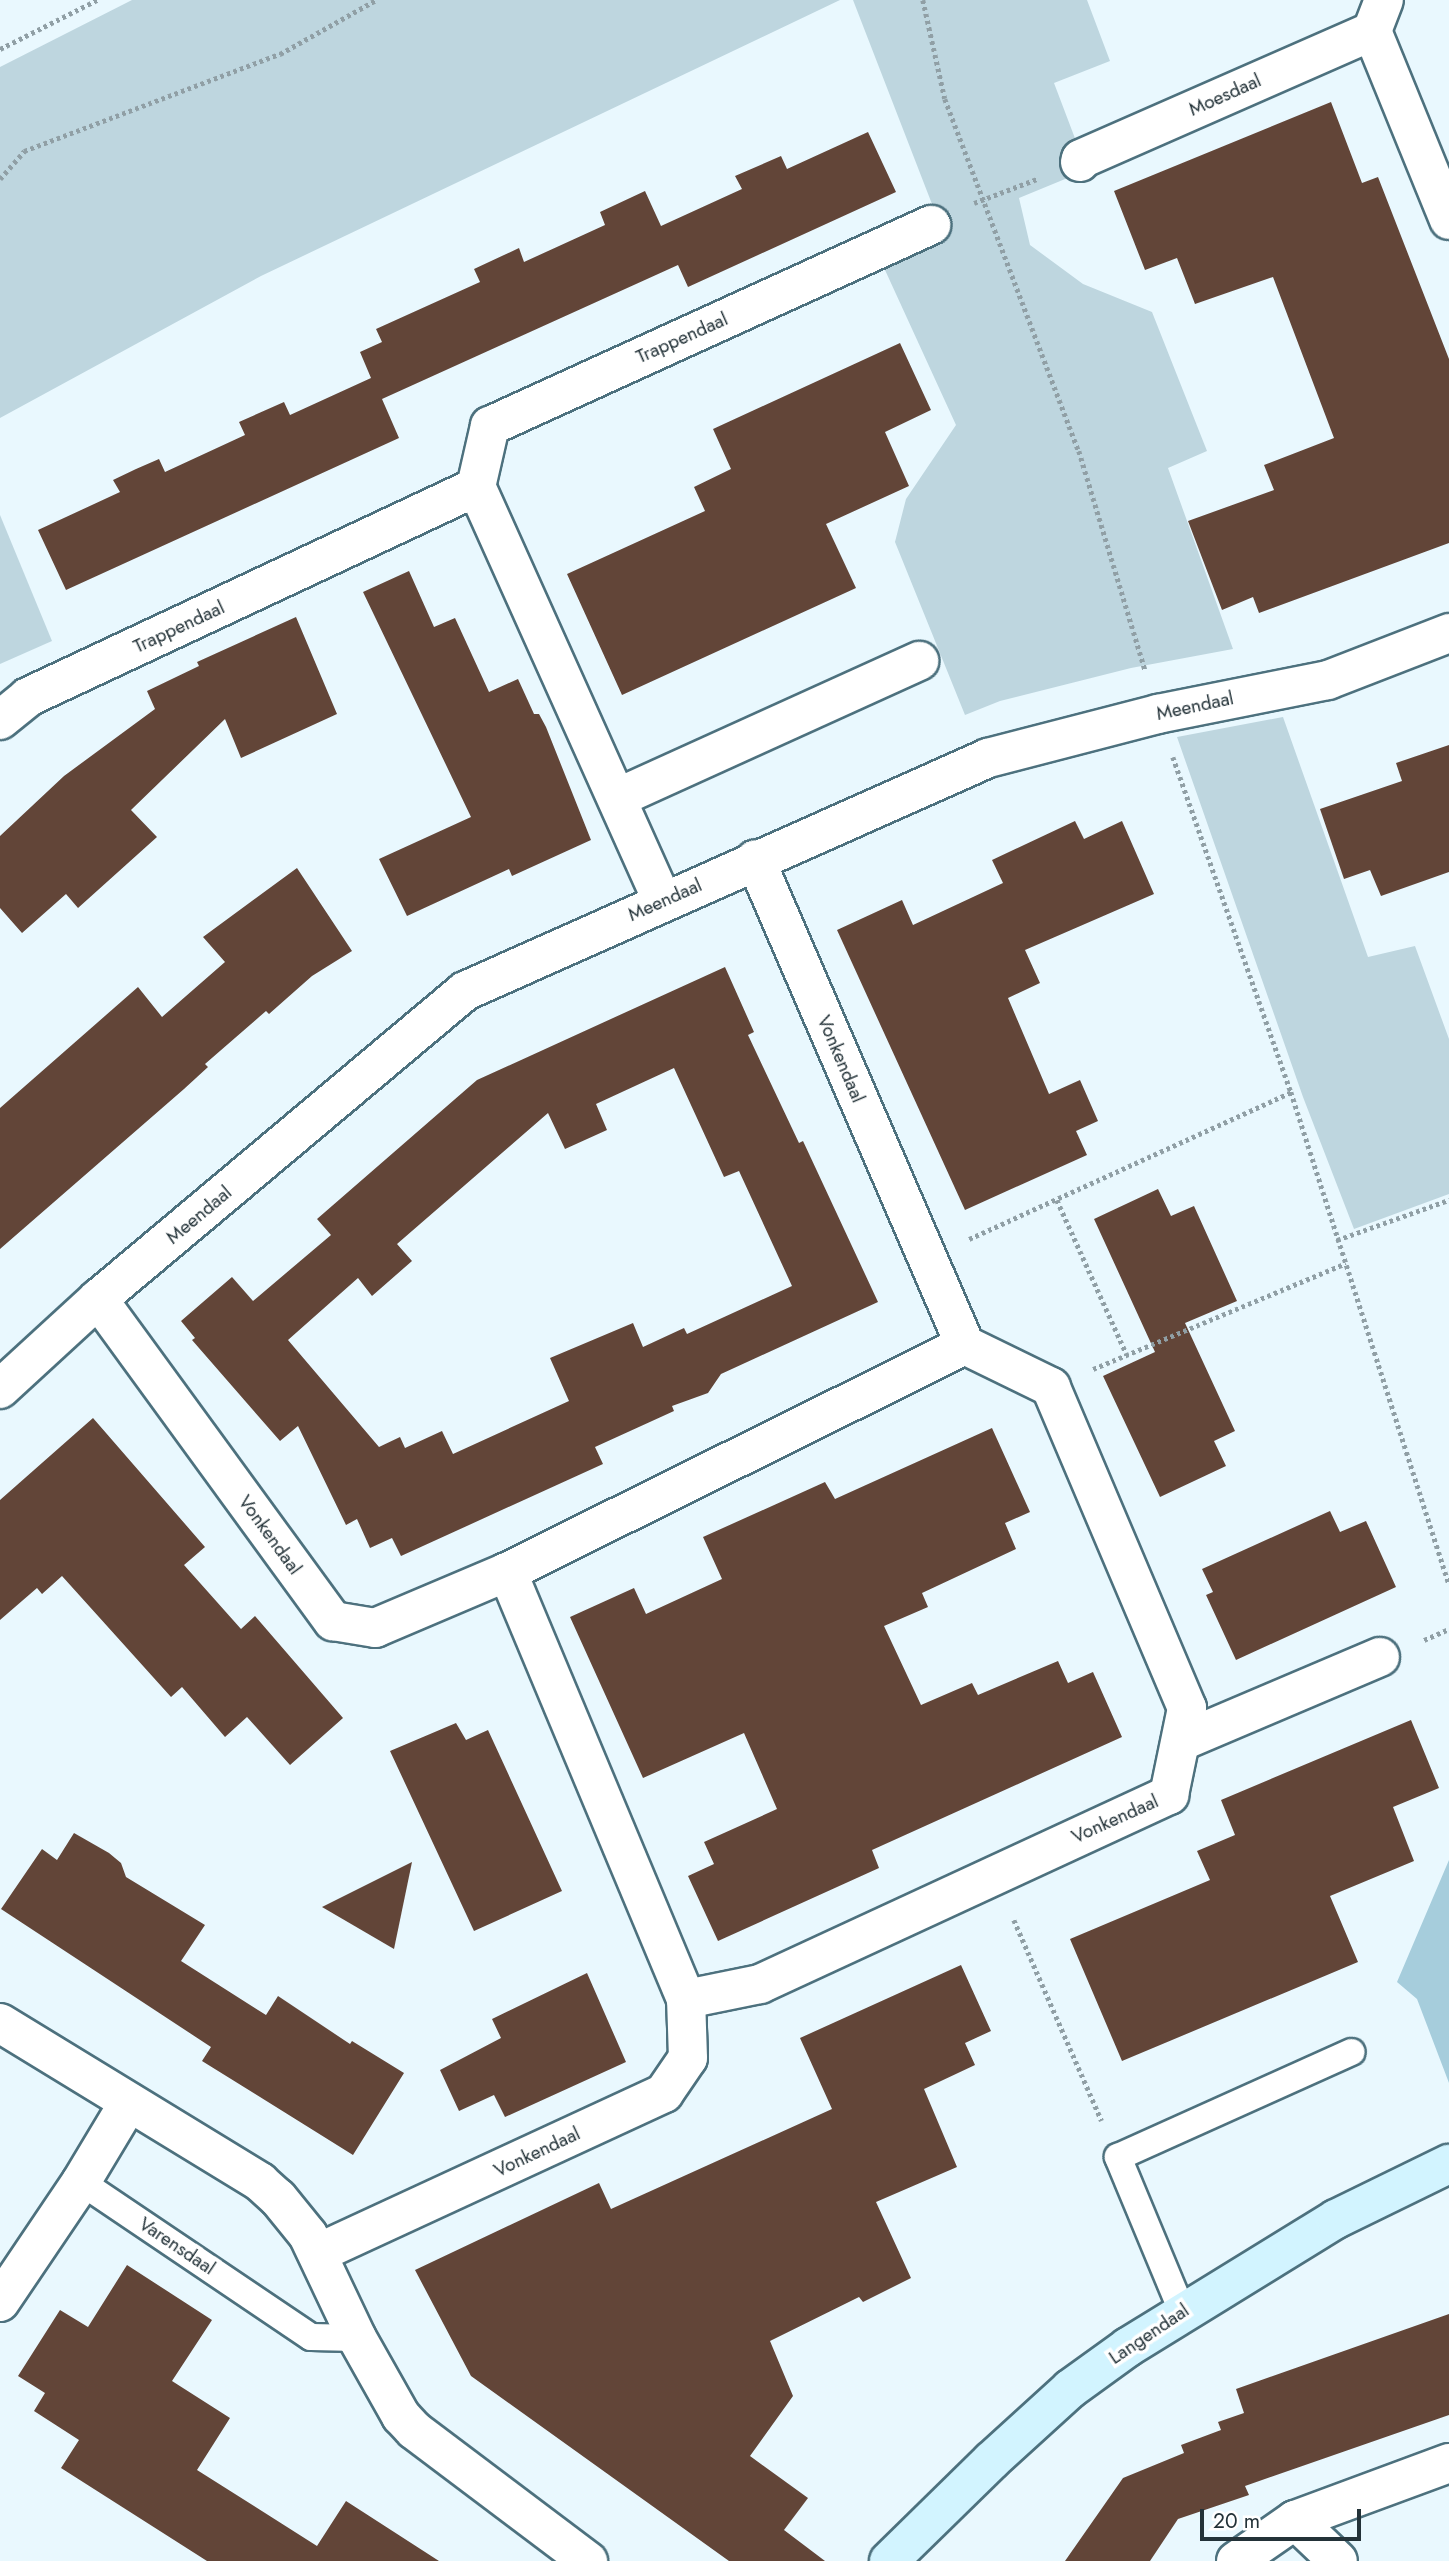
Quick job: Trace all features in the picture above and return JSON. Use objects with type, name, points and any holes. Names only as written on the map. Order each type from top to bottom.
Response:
[{"type":"street","name":"Moesdaal","points":[[1080,162],[1081,159],[1378,15],[1449,220]]},
{"type":"street","name":"Trappendaal","points":[[0,720],[29,697],[476,487],[490,426],[931,225]]},
{"type":"street","points":[[476,487],[662,900]]},
{"type":"street","name":"Meendaal","points":[[0,1389],[98,1299],[464,991],[662,900],[988,758],[1158,714],[1328,680],[1449,634]]},
{"type":"street","points":[[617,798],[919,662]]},
{"type":"street","name":"Vonkendaal","points":[[98,1299],[333,1621],[375,1628],[507,1572],[965,1345],[755,859]]},
{"type":"street","points":[[965,1345],[1051,1387]]},
{"type":"street","name":"Vonkendaal","points":[[686,1999],[760,1984],[1168,1795],[1182,1741],[1187,1708],[1051,1387]]},
{"type":"street","name":"Vonkendaal","points":[[318,2253],[664,2093],[688,2058],[686,1999],[507,1572]]},
{"type":"street","points":[[1182,1741],[1380,1657]]},
{"type":"street","points":[[0,2023],[260,2182],[295,2215],[318,2253],[389,2398],[414,2430],[588,2561]]},
{"type":"street","points":[[0,2302],[81,2182],[129,2102]]},
{"type":"street","name":"Langendaal","points":[[889,2561],[991,2460],[1070,2389],[1182,2311],[1336,2219],[1449,2164]]},
{"type":"street","points":[[1236,2561],[1295,2520],[1449,2463]]},
{"type":"street","points":[[1295,2520],[1338,2561]]},
{"type":"lane","points":[[1182,2311],[1118,2157],[1352,2052]]},
{"type":"lane","name":"Varensdaal","points":[[81,2182],[312,2337],[358,2338]]},
{"type":"path","points":[[0,49],[97,0]]},
{"type":"path","points":[[0,179],[24,150],[280,54],[376,0]]},
{"type":"path","points":[[923,0],[945,99],[1079,451],[1158,714],[1291,1092],[1449,1584]]},
{"type":"path","points":[[931,225],[984,198],[1080,162]]},
{"type":"path","points":[[927,1258],[1291,1092]]},
{"type":"path","points":[[1057,1200],[1127,1355]]},
{"type":"path","points":[[1337,1240],[1449,1200]]},
{"type":"path","points":[[1051,1387],[1346,1263]]},
{"type":"path","points":[[994,1874],[1118,2157]]},
{"type":"shaded area","points":[[132,0],[840,0],[261,276],[0,418],[0,67]]},
{"type":"shaded area","points":[[853,0],[1087,0],[1110,61],[1054,83],[1087,170],[1019,198],[1030,245],[1083,284],[1152,312],[1207,451],[1168,468],[1233,649],[1131,668],[1000,701],[965,715],[895,542],[906,499],[956,425],[874,246],[937,217]]},
{"type":"shaded area","points":[[0,515],[52,641],[0,664]]},
{"type":"shaded area","points":[[1283,717],[1368,957],[1415,946],[1449,1039],[1449,1194],[1354,1229],[1303,1097],[1177,737]]},
{"type":"shaded area","points":[[1449,1860],[1449,2083],[1417,1999],[1397,1982]]},
{"type":"building","points":[[1331,102],[1362,183],[1378,177],[1449,359],[1449,543],[1259,613],[1253,597],[1222,610],[1188,521],[1274,490],[1264,465],[1334,438],[1273,277],[1195,304],[1177,258],[1145,270],[1114,191]]},
{"type":"building","points":[[868,132],[896,192],[688,287],[678,265],[382,399],[399,438],[66,590],[38,530],[120,492],[113,480],[136,469],[159,459],[165,472],[245,435],[239,422],[284,402],[290,415],[371,378],[360,352],[382,342],[376,329],[480,282],[474,269],[519,248],[524,262],[605,225],[600,212],[645,191],[661,226],[742,189],[735,176],[781,156],[787,169]]},
{"type":"building","points":[[900,343],[931,410],[885,432],[909,486],[826,524],[856,588],[622,695],[567,574],[705,511],[694,487],[731,469],[713,429]]},
{"type":"building","points":[[409,571],[434,627],[455,618],[489,692],[518,679],[534,714],[539,714],[546,727],[591,840],[512,876],[509,869],[407,916],[379,859],[471,817],[363,592]]},
{"type":"building","points":[[296,617],[337,714],[241,758],[225,719],[131,810],[157,837],[78,908],[66,894],[22,933],[0,908],[0,836],[64,776],[155,709],[147,691],[199,666],[197,662]]},
{"type":"building","points":[[1449,745],[1449,872],[1381,896],[1370,870],[1344,879],[1320,809],[1402,781],[1396,763]]},
{"type":"building","points":[[1075,821],[1084,839],[1122,821],[1154,894],[1025,950],[1040,983],[1008,998],[1049,1094],[1080,1080],[1098,1121],[1076,1131],[1087,1155],[965,1210],[837,930],[902,900],[913,925],[1003,883],[992,860]]},
{"type":"building","points":[[297,868],[352,951],[312,976],[269,1014],[266,1011],[205,1064],[208,1067],[184,1089],[0,1249],[0,1108],[138,987],[162,1017],[225,962],[203,937]]},
{"type":"building","points":[[725,967],[754,1032],[748,1035],[799,1143],[803,1141],[878,1302],[721,1374],[708,1393],[672,1406],[674,1411],[595,1447],[603,1464],[401,1556],[392,1538],[370,1548],[357,1519],[346,1525],[298,1426],[280,1441],[192,1340],[195,1338],[181,1321],[232,1277],[253,1301],[331,1235],[317,1219],[477,1080]],"holes":[[[674,1068],[724,1177],[739,1171],[792,1286],[687,1334],[684,1328],[643,1347],[633,1323],[550,1358],[569,1401],[453,1454],[442,1431],[405,1448],[400,1437],[379,1447],[288,1340],[358,1278],[372,1296],[412,1261],[397,1244],[548,1113],[565,1149],[607,1130],[596,1104]]]},
{"type":"building","points":[[1158,1189],[1171,1216],[1194,1206],[1237,1301],[1185,1323],[1235,1431],[1214,1441],[1226,1466],[1160,1497],[1103,1376],[1155,1352],[1094,1219]]},
{"type":"building","points":[[93,1418],[205,1547],[184,1565],[241,1629],[255,1616],[343,1718],[290,1765],[247,1717],[225,1737],[182,1687],[171,1697],[62,1576],[42,1594],[37,1588],[0,1620],[0,1500]]},
{"type":"building","points":[[992,1428],[1030,1512],[1005,1523],[1016,1549],[922,1593],[928,1607],[884,1626],[921,1705],[972,1683],[978,1695],[1058,1661],[1068,1683],[1093,1672],[1122,1737],[872,1850],[879,1868],[718,1941],[688,1876],[714,1864],[704,1842],[777,1809],[744,1733],[643,1778],[570,1617],[634,1588],[646,1614],[722,1579],[703,1537],[825,1482],[835,1499]]},
{"type":"building","points":[[1330,1511],[1340,1532],[1366,1521],[1396,1587],[1236,1660],[1206,1595],[1213,1592],[1202,1569]]},
{"type":"building","points":[[1411,1720],[1439,1788],[1393,1807],[1414,1861],[1330,1896],[1358,1962],[1122,2061],[1070,1939],[1210,1880],[1197,1851],[1235,1835],[1221,1800]]},
{"type":"building","points":[[456,1723],[466,1740],[488,1730],[562,1891],[474,1931],[390,1751]]},
{"type":"building","points":[[74,1833],[121,1863],[126,1877],[205,1925],[181,1961],[266,2015],[278,1996],[350,2044],[352,2041],[404,2073],[353,2155],[202,2061],[211,2047],[1,1909],[42,1849],[57,1860]]},
{"type":"building","points":[[412,1862],[394,1949],[322,1907]]},
{"type":"building","points":[[961,1965],[991,2031],[965,2043],[975,2065],[924,2089],[957,2167],[876,2202],[911,2278],[863,2302],[859,2297],[770,2341],[793,2396],[750,2456],[808,2498],[784,2530],[825,2561],[729,2561],[471,2376],[415,2270],[599,2183],[611,2209],[832,2109],[800,2038]]},
{"type":"building","points":[[587,1973],[626,2062],[505,2117],[494,2095],[459,2111],[440,2070],[501,2038],[492,2019]]},
{"type":"building","points":[[127,2265],[212,2320],[172,2381],[230,2418],[197,2470],[317,2546],[346,2501],[439,2561],[207,2561],[61,2468],[79,2440],[34,2411],[45,2393],[18,2376],[60,2310],[88,2327]]},
{"type":"building","points":[[1449,2314],[1449,2415],[1245,2486],[1249,2495],[1178,2519],[1150,2561],[1065,2561],[1123,2478],[1184,2453],[1181,2445],[1221,2430],[1218,2422],[1244,2413],[1236,2389]]}]
